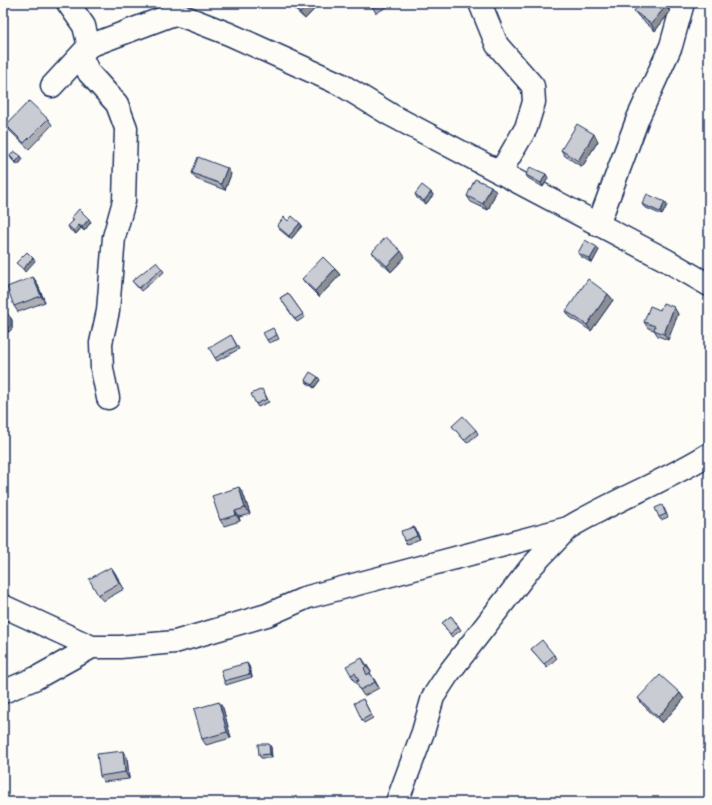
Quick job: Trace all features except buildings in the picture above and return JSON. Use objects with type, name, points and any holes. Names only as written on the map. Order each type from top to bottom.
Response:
[{"type":"street","points":[[68,3],[84,26],[85,51],[89,73],[117,104],[126,128],[124,201],[114,237],[108,311],[101,342],[102,369],[108,398]]},
{"type":"street","points":[[480,3],[497,45],[533,86],[534,102],[526,128],[500,173]]},
{"type":"street","points":[[598,225],[638,118],[671,46],[684,3]]},
{"type":"street","points":[[52,86],[85,51],[174,14],[185,17],[229,34],[340,84],[391,115],[666,260],[709,285]]},
{"type":"street","points":[[398,802],[423,732],[433,697],[440,685],[531,567],[568,528],[597,510],[685,469],[709,454]]},
{"type":"street","points":[[3,606],[92,647],[120,647],[175,642],[267,615],[308,597],[568,528]]},
{"type":"street","points":[[3,692],[36,678],[92,647]]}]
